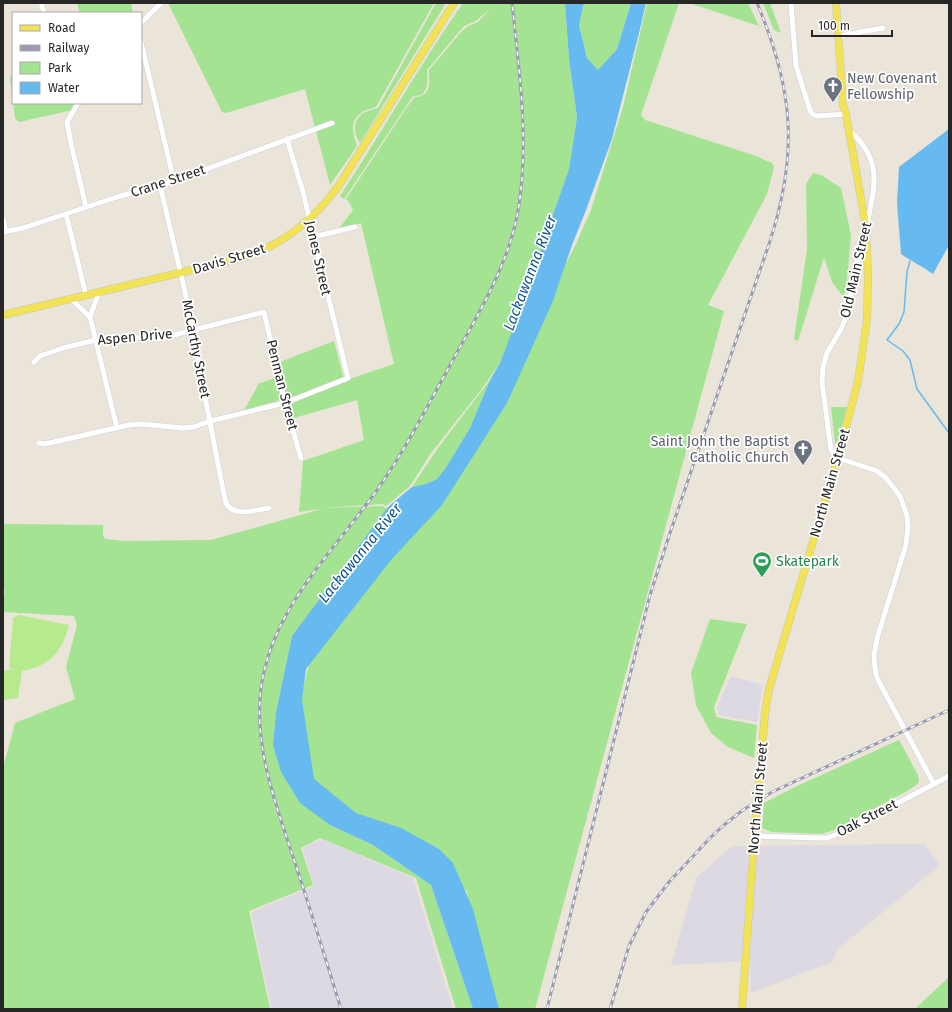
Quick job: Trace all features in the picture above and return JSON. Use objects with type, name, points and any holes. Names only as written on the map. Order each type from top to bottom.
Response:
[{"type":"main road","name":"Davis Street","points":[[3,315],[227,262],[256,254],[284,239],[310,220],[340,185],[454,3]]},
{"type":"main road","name":"North Main Street","points":[[742,1009],[756,815],[765,713],[769,689],[838,458],[858,381],[867,320],[868,276],[866,227],[846,114],[843,105],[836,3]]},
{"type":"street","points":[[142,21],[161,3]]},
{"type":"street","points":[[791,3],[796,66],[810,110],[812,114],[816,116],[846,114]]},
{"type":"street","points":[[839,36],[883,28]]},
{"type":"street","points":[[142,46],[174,181]]},
{"type":"street","points":[[77,104],[67,122],[86,207]]},
{"type":"street","name":"Crane Street","points":[[4,232],[23,228],[114,198],[174,181],[332,123]]},
{"type":"street","name":"Old Main Street","points":[[838,458],[831,450],[823,393],[823,367],[827,353],[841,329],[846,315],[857,261],[873,196],[875,178],[873,162],[860,139],[849,131]]},
{"type":"street","name":"Jones Street","points":[[285,403],[348,378],[303,192],[286,140]]},
{"type":"street","name":"McCarthy Street","points":[[160,185],[193,330],[226,503],[234,510],[240,512],[269,508]]},
{"type":"street","points":[[66,214],[86,295]]},
{"type":"street","points":[[3,219],[4,232]]},
{"type":"street","points":[[313,237],[355,227]]},
{"type":"street","points":[[90,317],[99,292]]},
{"type":"street","points":[[72,299],[90,317],[116,428]]},
{"type":"street","name":"Aspen Drive","points":[[34,362],[40,356],[63,348],[96,340],[132,337],[155,339],[264,312]]},
{"type":"street","name":"Penman Street","points":[[264,312],[285,403],[301,458]]},
{"type":"street","points":[[39,443],[44,444],[140,424],[183,428],[285,403]]},
{"type":"street","points":[[838,458],[877,471],[886,478],[900,496],[907,516],[908,526],[906,545],[878,634],[874,655],[874,669],[877,678],[934,784]]},
{"type":"street","name":"Oak Street","points":[[755,836],[827,838],[843,832],[949,776]]},
{"type":"shaded area","points":[[731,676],[763,685],[757,722],[719,715],[717,707]]},
{"type":"shaded area","points":[[322,839],[413,878],[453,1009],[271,1009],[251,912],[314,886],[303,848]]},
{"type":"shaded area","points":[[924,844],[940,865],[838,949],[832,962],[751,993],[750,961],[671,965],[696,878],[732,846]]},
{"type":"green space","points":[[77,3],[131,3],[133,12],[80,12]]},
{"type":"green space","points":[[168,3],[434,3],[376,107],[362,112],[355,120],[353,124],[353,133],[357,146],[330,185],[305,89],[226,113],[222,112]]},
{"type":"green space","points":[[436,3],[446,3],[360,143],[355,131],[357,120],[364,113],[378,108]]},
{"type":"green space","points":[[463,3],[565,3],[569,59],[577,117],[569,169],[514,328],[500,363],[481,390],[431,453],[410,486],[386,506],[383,504],[322,508],[383,506],[388,510],[292,636],[276,712],[273,745],[330,825],[373,845],[431,885],[473,1009],[456,1009],[416,878],[320,838],[301,848],[313,885],[249,911],[270,1009],[3,1009],[3,768],[15,723],[75,699],[66,667],[77,625],[74,616],[3,612],[3,596],[5,593],[3,583],[3,525],[103,525],[103,535],[105,539],[125,541],[211,540],[320,509],[299,512],[303,461],[364,440],[357,400],[294,418],[288,398],[244,410],[258,384],[283,375],[280,362],[334,341],[345,383],[352,378],[394,364],[361,223],[338,230],[353,210],[346,199],[407,107],[415,97],[422,95],[413,96],[344,199],[340,196]],"holes":[[[491,8],[478,22],[468,26],[462,31],[429,70],[428,88],[422,95],[427,84],[427,70],[464,26],[476,21]]]},
{"type":"green space","points":[[585,3],[631,3],[617,49],[598,71],[587,58],[579,25]]},
{"type":"green space","points":[[647,3],[679,3],[641,115],[645,120],[756,156],[772,163],[774,167],[767,194],[708,305],[724,311],[535,1009],[491,1009],[477,956],[467,892],[429,854],[351,816],[310,780],[300,703],[309,664],[399,543],[522,347],[576,244],[591,210],[623,107]]},
{"type":"green space","points":[[689,3],[748,3],[759,26]]},
{"type":"green space","points":[[763,3],[770,3],[781,33],[774,30]]},
{"type":"green space","points":[[12,75],[12,94],[10,78]]},
{"type":"green space","points":[[13,104],[80,104],[77,109],[19,122],[15,118]]},
{"type":"green space","points":[[813,173],[821,175],[841,188],[851,235],[847,280],[844,298],[832,282],[824,257],[798,341],[794,339],[807,249],[806,184]]},
{"type":"green space","points":[[490,380],[470,428],[445,469],[437,479],[426,484],[412,487],[438,448]]},
{"type":"green space","points":[[831,407],[847,407],[837,445],[835,443]]},
{"type":"green space","points":[[19,615],[69,625],[63,643],[53,656],[40,666],[22,671],[18,698],[3,700],[3,670],[16,670],[9,669],[13,618]]},
{"type":"green space","points":[[710,619],[747,624],[714,707],[716,717],[757,725],[754,758],[728,747],[711,733],[696,705],[691,673]]},
{"type":"green space","points":[[899,740],[918,775],[919,782],[915,786],[834,830],[822,834],[771,832],[762,828],[764,803],[795,787]]},
{"type":"green space","points":[[949,977],[949,1009],[915,1009]]},
{"type":"water","name":"Lackawanna River","points":[[565,3],[585,3],[579,25],[587,58],[598,70],[617,49],[631,3],[646,3],[612,139],[572,245],[553,301],[507,403],[442,505],[391,560],[306,669],[302,700],[314,779],[356,813],[401,828],[439,849],[453,863],[473,909],[499,1009],[473,1009],[431,885],[373,845],[330,825],[300,803],[281,772],[273,745],[276,712],[292,636],[388,507],[412,487],[426,484],[437,479],[445,469],[470,428],[490,380],[500,363],[569,169],[577,117],[569,59]]},
{"type":"water","points":[[949,129],[949,245],[933,274],[901,254],[897,203],[899,167]]},
{"type":"waterway","points":[[910,261],[907,272],[904,312],[899,324],[887,340],[903,351],[910,360],[917,389],[949,433]]},
{"type":"railway","points":[[341,1009],[313,917],[275,803],[261,740],[260,698],[265,669],[273,642],[285,617],[316,569],[369,501],[411,436],[491,290],[508,249],[515,227],[519,205],[523,154],[522,104],[512,3]]},
{"type":"railway","points":[[547,1009],[650,595],[770,241],[779,209],[785,178],[788,149],[788,120],[785,92],[778,64],[769,34],[757,3]]},
{"type":"railway","points":[[610,1009],[629,946],[646,912],[669,882],[724,825],[743,810],[772,792],[949,710]]},
{"type":"place","name":"New Covenant Fellowship","points":[[833,103]]},
{"type":"place","name":"Saint John the Baptist Catholic Church","points":[[803,466]]},
{"type":"place","name":"Skatepark","points":[[762,578]]}]
